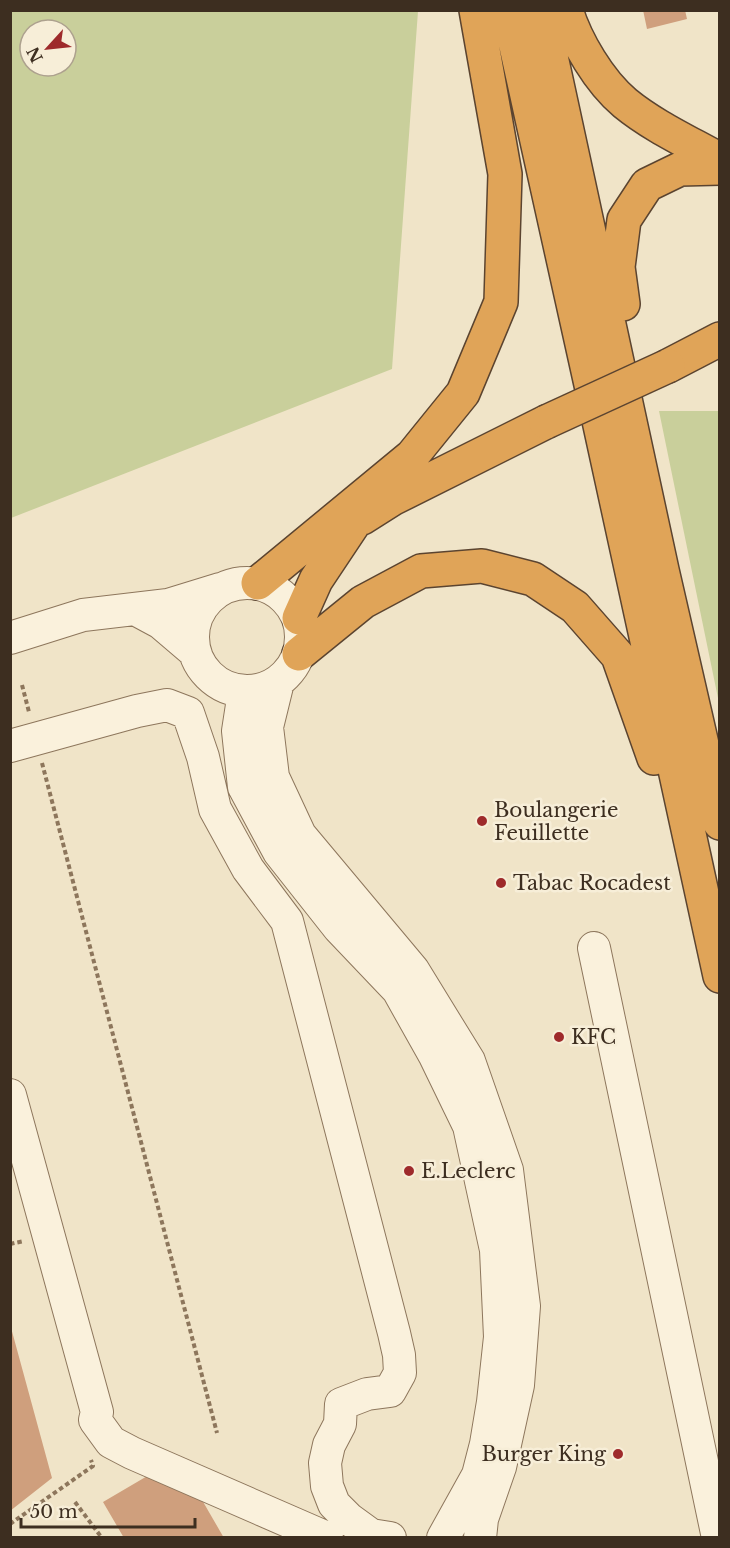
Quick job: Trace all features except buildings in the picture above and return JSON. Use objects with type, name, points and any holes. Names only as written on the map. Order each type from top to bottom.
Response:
[{"type":"highway","points":[[258,583],[412,456],[463,393],[501,302],[505,174],[476,10]]},
{"type":"highway","points":[[508,10],[720,976]]},
{"type":"highway","points":[[542,10],[662,570],[720,823]]},
{"type":"highway","points":[[566,10],[572,29],[596,70],[624,102],[668,132],[720,160]]},
{"type":"highway","points":[[662,570],[618,267],[624,220],[646,185],[680,169],[720,168]]},
{"type":"highway","points":[[303,546],[354,523],[392,499],[546,422],[668,366],[720,339]]},
{"type":"highway","points":[[299,618],[316,580],[354,523]]},
{"type":"highway","points":[[299,654],[363,602],[421,571],[482,566],[533,579],[575,607],[618,656],[670,809],[692,851]]},
{"type":"street","points":[[10,638],[83,615],[168,605],[239,583],[258,583],[276,591],[290,603],[299,618],[302,636],[299,654],[291,670],[278,682],[262,690],[244,692],[228,688],[214,680],[202,668],[195,652],[193,636],[196,619],[205,602],[220,590]]},
{"type":"street","points":[[135,609],[161,623],[195,652]]},
{"type":"street","points":[[278,682],[267,727],[273,777],[300,835],[413,970],[469,1061],[507,1170],[524,1306],[518,1385],[500,1467],[482,1519],[480,1538]]},
{"type":"street","points":[[244,692],[238,731],[244,787],[279,852],[339,928],[398,990],[435,1056],[469,1126],[496,1250],[500,1337],[493,1402],[478,1475],[443,1538]]},
{"type":"street","points":[[23,743],[137,711],[167,705],[188,713],[203,757],[215,809],[248,869],[287,921],[399,1356],[400,1373],[390,1391],[367,1394],[341,1404],[340,1424],[329,1445],[325,1463],[327,1486],[334,1504],[349,1519],[371,1535],[390,1538]]},
{"type":"street","points":[[594,948],[718,1538]]},
{"type":"street","points":[[10,1095],[97,1412],[94,1419],[111,1442],[132,1453],[327,1538]]},
{"type":"path","points":[[22,685],[23,743],[217,1433]]},
{"type":"path","points":[[10,1244],[25,1241]]},
{"type":"path","points":[[10,1524],[93,1466],[90,1456]]},
{"type":"path","points":[[75,1502],[102,1538]]},
{"type":"green space","points":[[11,10],[418,11],[392,369],[11,518]]},
{"type":"green space","points":[[659,411],[719,411],[719,703]]},
{"type":"place","name":"Boulangerie Feuillette","points":[[482,821]]},
{"type":"place","name":"Tabac Rocadest","points":[[501,883]]},
{"type":"place","name":"KFC","points":[[559,1037]]},
{"type":"place","name":"E.Leclerc","points":[[409,1171]]},
{"type":"place","name":"Burger King","points":[[618,1454]]}]
